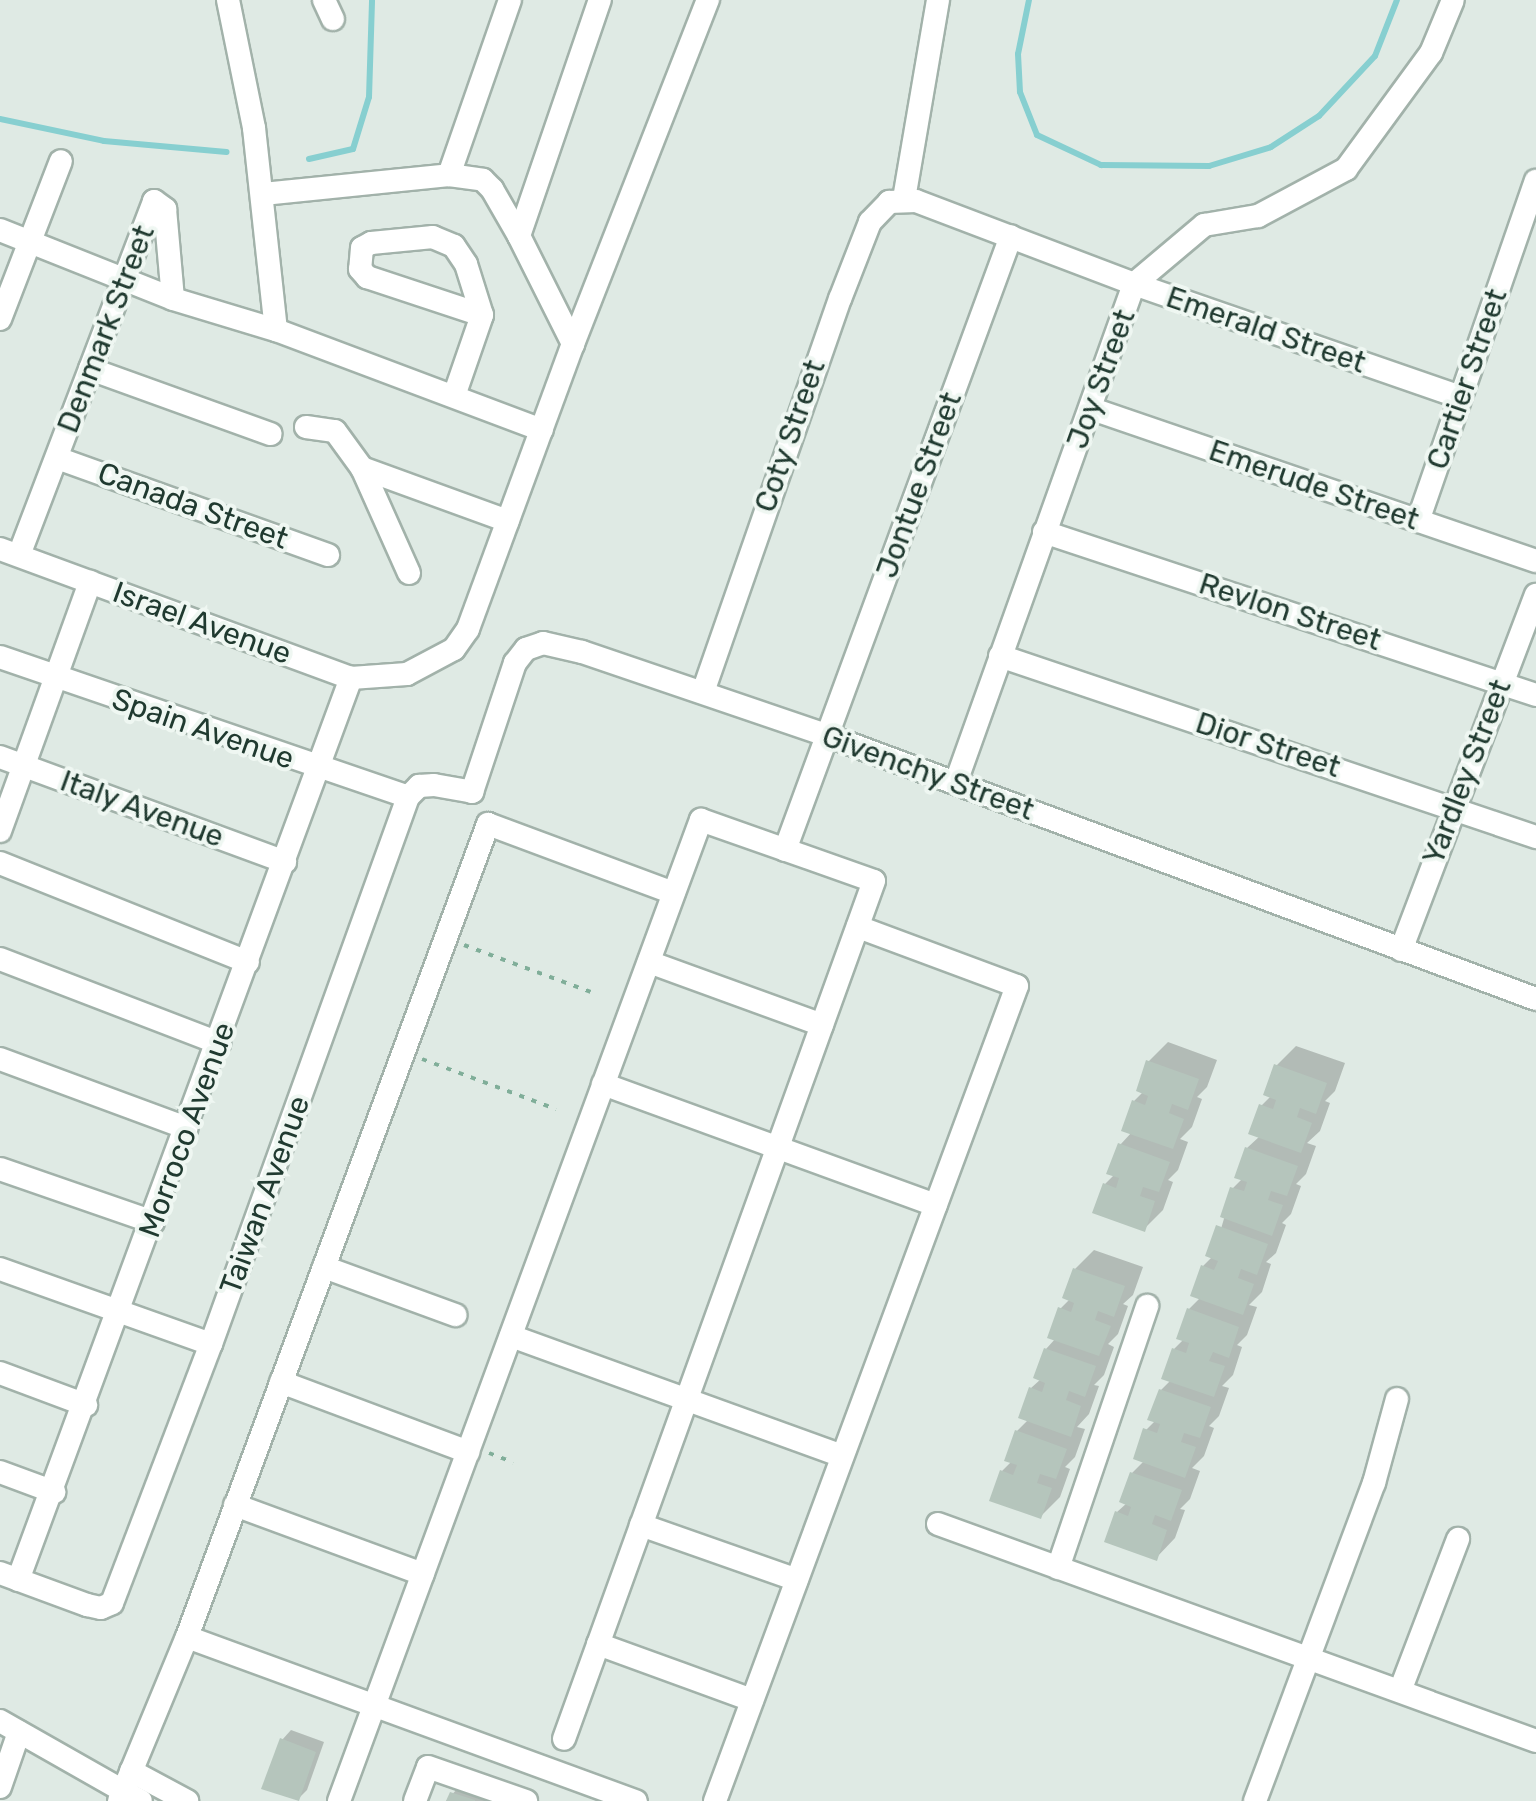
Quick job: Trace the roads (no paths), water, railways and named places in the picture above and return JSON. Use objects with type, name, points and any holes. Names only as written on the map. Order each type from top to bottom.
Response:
[{"type":"street","points":[[228,0],[254,128],[276,330]]},
{"type":"street","points":[[449,174],[510,0]]},
{"type":"street","points":[[519,236],[600,0]]},
{"type":"street","points":[[362,468],[508,521],[708,0]]},
{"type":"street","points":[[904,199],[938,0]]},
{"type":"street","name":"Joy Street","points":[[956,782],[1134,284],[1204,225],[1258,216],[1346,169],[1431,53],[1453,0]]},
{"type":"street","points":[[0,318],[61,161]]},
{"type":"street","points":[[262,186],[449,174],[482,180],[492,188],[519,236],[573,344]]},
{"type":"street","name":"Cartier Street","points":[[1418,520],[1536,181]]},
{"type":"street","name":"Emerald Street","points":[[904,199],[1460,397]]},
{"type":"street","name":"Coty Street","points":[[703,692],[799,408],[864,238],[888,202],[904,199]]},
{"type":"street","name":"Denmark Street","points":[[10,552],[57,458],[121,280],[158,200],[165,209],[172,300]]},
{"type":"street","points":[[0,230],[172,300],[276,330],[542,430]]},
{"type":"street","name":"Jontue Street","points":[[785,850],[1011,236]]},
{"type":"street","points":[[454,396],[482,315],[466,264],[444,239],[415,238],[371,243],[362,248],[360,268],[368,277],[482,315]]},
{"type":"street","points":[[90,369],[272,434]]},
{"type":"street","name":"Emerude Street","points":[[1092,409],[1536,561]]},
{"type":"street","points":[[306,427],[335,431],[362,468],[409,573]]},
{"type":"street","name":"Canada Street","points":[[57,458],[328,555]]},
{"type":"street","name":"Israel Avenue","points":[[10,552],[351,678],[407,674],[454,649],[468,629],[508,521]]},
{"type":"street","name":"Revlon Street","points":[[1044,532],[1536,694]]},
{"type":"street","points":[[0,832],[90,582]]},
{"type":"street","name":"Yardley Street","points":[[1401,950],[1536,595]]},
{"type":"street","name":"Givenchy Street","points":[[408,797],[419,786],[434,784],[472,792],[515,663],[526,649],[543,644],[582,652],[826,735],[1536,1000]]},
{"type":"street","name":"Dior Street","points":[[1000,656],[1536,836]]},
{"type":"street","name":"Spain Avenue","points":[[0,657],[408,797]]},
{"type":"street","name":"Morroco Avenue","points":[[9,1577],[54,1492],[321,769],[351,678]]},
{"type":"street","name":"Italy Avenue","points":[[0,756],[284,862]]},
{"type":"street","name":"Taiwan Avenue","points":[[9,1577],[101,1608],[112,1604],[211,1344],[408,797]]},
{"type":"street","points":[[339,1801],[701,820],[874,881],[564,1739]]},
{"type":"street","points":[[128,1791],[488,824],[674,893]]},
{"type":"street","points":[[0,863],[248,962]]},
{"type":"street","points":[[715,1801],[1017,986],[858,927]]},
{"type":"street","points":[[0,958],[218,1043]]},
{"type":"street","points":[[649,962],[822,1024]]},
{"type":"street","points":[[0,1059],[187,1128]]},
{"type":"street","points":[[604,1084],[936,1204]]},
{"type":"street","points":[[0,1170],[153,1222]]},
{"type":"street","points":[[324,1267],[455,1316]]},
{"type":"street","points":[[0,1269],[211,1344]]},
{"type":"street","points":[[1058,1568],[1148,1306]]},
{"type":"street","points":[[510,1336],[842,1456]]},
{"type":"street","points":[[0,1373],[86,1405]]},
{"type":"street","points":[[281,1382],[468,1452]]},
{"type":"street","points":[[1255,1801],[1374,1483],[1397,1399]]},
{"type":"street","points":[[0,1472],[54,1492]]},
{"type":"street","points":[[235,1505],[423,1574]]},
{"type":"street","points":[[642,1524],[796,1580]]},
{"type":"street","points":[[938,1524],[1536,1741]]},
{"type":"street","points":[[1400,1691],[1458,1538]]},
{"type":"street","points":[[186,1637],[636,1801]]},
{"type":"street","points":[[598,1644],[752,1700]]},
{"type":"street","points":[[0,1787],[9,1726],[128,1791],[187,1801]]},
{"type":"street","points":[[415,1801],[428,1767],[526,1801]]},
{"type":"waterway","points":[[309,159],[353,149],[369,97],[372,0]]},
{"type":"waterway","points":[[1029,0],[1018,54],[1020,92],[1037,135],[1101,165],[1209,166],[1271,147],[1319,116],[1375,56],[1397,0]]},
{"type":"waterway","points":[[0,119],[104,141],[227,152]]}]
